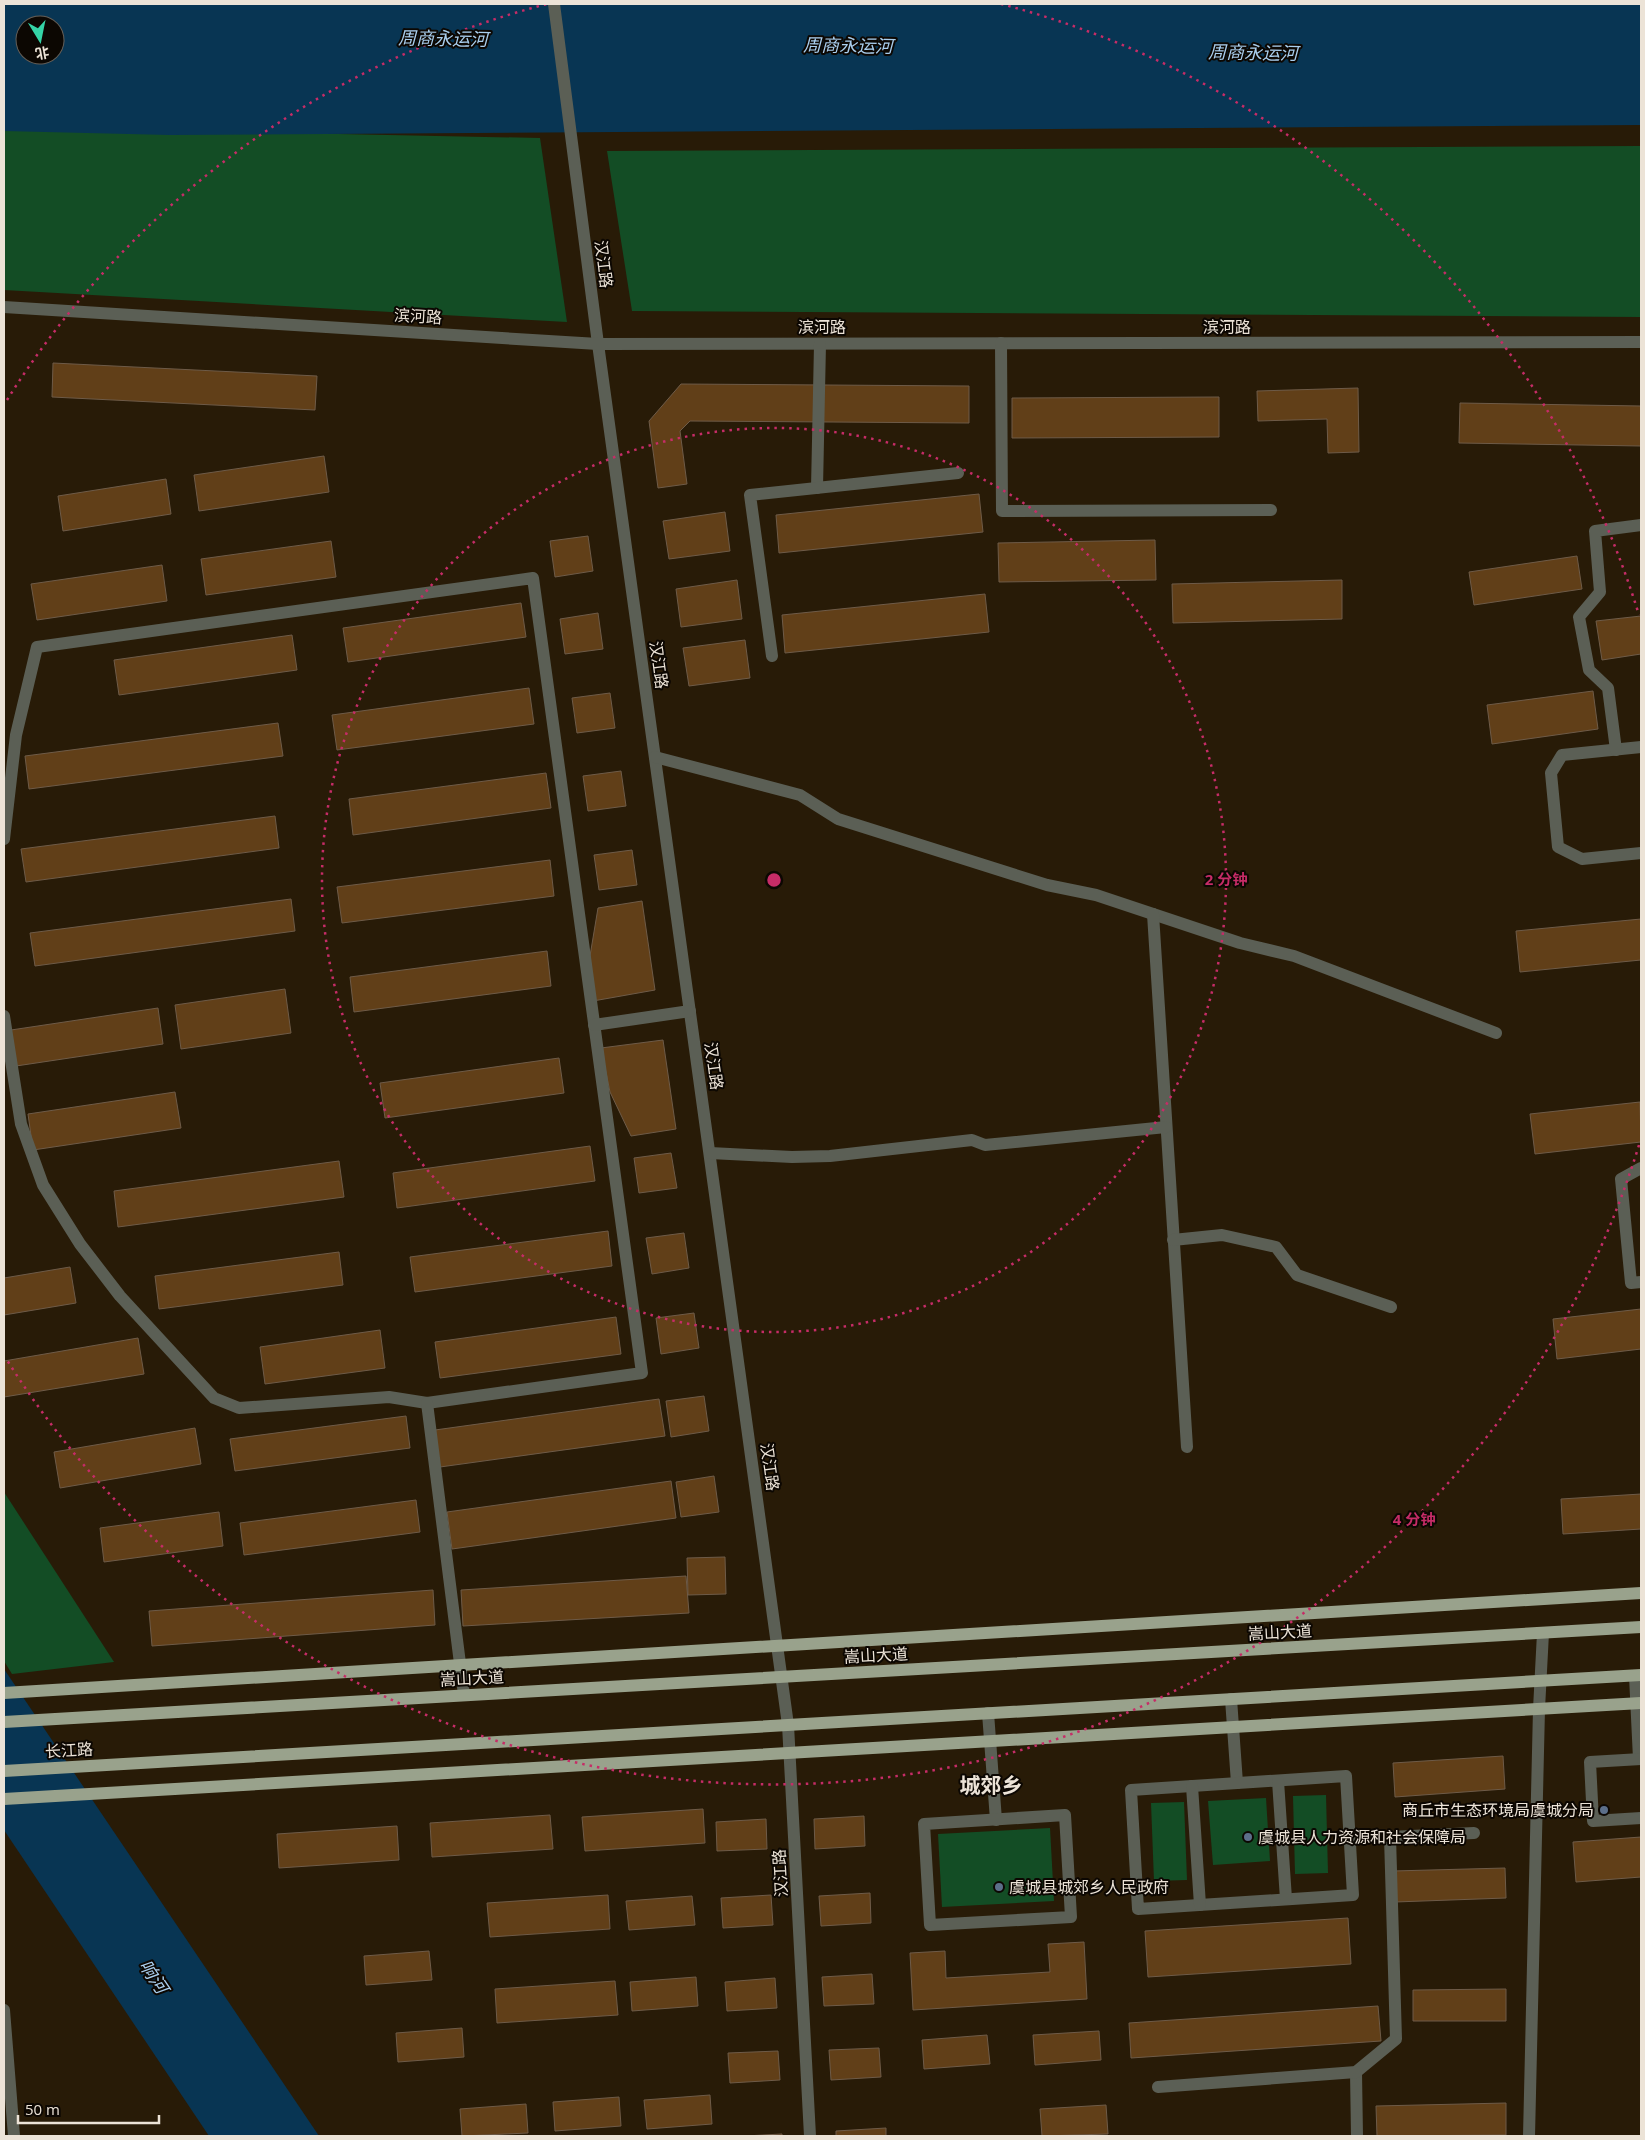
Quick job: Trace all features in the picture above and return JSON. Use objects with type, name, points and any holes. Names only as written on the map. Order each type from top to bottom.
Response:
[{"type":"main road","points":[[4,1693],[1641,1593]]},
{"type":"main road","name":"嵩山大道","points":[[112,1716],[1641,1627]]},
{"type":"main road","points":[[788,1725],[1638,1675]]},
{"type":"main road","points":[[4,1799],[1639,1704]]},
{"type":"main road","name":"长江路","points":[[4,1722],[112,1716]]},
{"type":"main road","name":"长江路","points":[[4,1770],[788,1725]]},
{"type":"street","name":"汉江路","points":[[554,4],[598,344],[788,1725],[810,2136]]},
{"type":"street","name":"滨河路","points":[[4,307],[598,344],[1641,342]]},
{"type":"street","points":[[1000,343],[1002,511],[1271,510]]},
{"type":"street","points":[[817,488],[820,344]]},
{"type":"street","points":[[772,656],[750,495],[958,473]]},
{"type":"street","points":[[1616,750],[1608,688],[1589,670],[1580,616],[1600,592],[1595,531],[1641,525]]},
{"type":"street","points":[[4,839],[16,736],[37,647],[533,578],[642,1373],[427,1403],[389,1397],[240,1408],[214,1398],[120,1296],[80,1244],[44,1185],[21,1124],[4,1016]]},
{"type":"street","points":[[1641,747],[1562,755],[1551,772],[1558,847],[1582,859],[1641,853]]},
{"type":"street","points":[[655,757],[800,795],[838,819],[1047,885],[1096,895],[1240,943],[1294,956],[1496,1033]]},
{"type":"street","points":[[1153,914],[1186,1447]]},
{"type":"street","points":[[594,1025],[690,1010]]},
{"type":"street","points":[[710,1153],[792,1157],[830,1156],[972,1140],[985,1145],[1166,1127]]},
{"type":"street","points":[[1641,1168],[1621,1179],[1631,1283],[1641,1282]]},
{"type":"street","points":[[1174,1240],[1222,1235],[1276,1247],[1297,1275],[1391,1307]]},
{"type":"street","points":[[427,1403],[464,1695]]},
{"type":"street","points":[[1529,2136],[1539,1709],[1543,1633]]},
{"type":"street","points":[[1638,1675],[1640,1759],[1590,1762],[1593,1821],[1641,1818]]},
{"type":"street","points":[[1231,1699],[1237,1783]]},
{"type":"street","points":[[988,1713],[996,1820]]},
{"type":"street","points":[[1346,1776],[1353,1895],[1138,1909],[1130,1790],[1237,1783],[1346,1776]]},
{"type":"street","points":[[1278,1781],[1286,1899]]},
{"type":"street","points":[[1192,1786],[1200,1905]]},
{"type":"street","points":[[1065,1815],[1071,1917],[930,1925],[924,1824],[996,1820],[1065,1815]]},
{"type":"street","points":[[1158,2087],[1356,2072],[1396,2039],[1390,1838],[1474,1833]]},
{"type":"street","points":[[4,2010],[14,2136]]},
{"type":"street","points":[[1356,2072],[1357,2136]]},
{"type":"green space","points":[[4,127],[540,138],[567,322],[4,290]]},
{"type":"green space","points":[[1641,146],[1641,317],[632,311],[607,151]]},
{"type":"green space","points":[[4,1492],[114,1662],[12,1674],[4,1661]]},
{"type":"green space","points":[[1326,1795],[1328,1873],[1295,1874],[1293,1796]]},
{"type":"green space","points":[[1266,1798],[1270,1861],[1213,1865],[1208,1801]]},
{"type":"green space","points":[[1184,1802],[1187,1880],[1154,1881],[1151,1803]]},
{"type":"green space","points":[[1050,1828],[1054,1901],[942,1907],[938,1834]]},
{"type":"water","name":"周商永运河","points":[[4,4],[1641,4],[1641,125],[170,135],[4,131]]},
{"type":"water","name":"响河","points":[[4,1669],[319,2136],[209,2136],[4,1830]]},
{"type":"building","points":[[53,363],[317,376],[315,410],[52,397]]},
{"type":"building","points":[[681,384],[969,386],[969,423],[690,421],[680,431],[687,484],[658,488],[649,421]]},
{"type":"building","points":[[1358,388],[1359,452],[1328,453],[1327,419],[1258,421],[1257,391]]},
{"type":"building","points":[[1219,397],[1219,437],[1012,438],[1012,398]]},
{"type":"building","points":[[1460,403],[1641,406],[1641,446],[1459,443]]},
{"type":"building","points":[[324,456],[329,492],[199,511],[194,475]]},
{"type":"building","points":[[166,479],[171,514],[63,531],[58,496]]},
{"type":"building","points":[[979,494],[983,532],[779,553],[776,515]]},
{"type":"building","points":[[725,512],[730,551],[669,559],[663,521]]},
{"type":"building","points":[[588,536],[593,571],[555,577],[550,541]]},
{"type":"building","points":[[1155,540],[1156,580],[999,582],[998,543]]},
{"type":"building","points":[[331,541],[336,577],[206,595],[201,559]]},
{"type":"building","points":[[1577,556],[1582,589],[1474,605],[1469,572]]},
{"type":"building","points":[[162,565],[167,601],[37,620],[31,584]]},
{"type":"building","points":[[737,580],[742,619],[681,627],[676,589]]},
{"type":"building","points":[[1342,580],[1342,619],[1173,623],[1172,584]]},
{"type":"building","points":[[985,594],[989,632],[785,653],[782,615]]},
{"type":"building","points":[[521,603],[526,637],[348,662],[343,628]]},
{"type":"building","points":[[598,613],[603,649],[565,654],[560,619]]},
{"type":"building","points":[[1641,616],[1641,654],[1602,660],[1596,621]]},
{"type":"building","points":[[292,635],[297,670],[119,695],[114,660]]},
{"type":"building","points":[[745,640],[750,678],[689,686],[683,648]]},
{"type":"building","points":[[529,688],[534,724],[337,750],[332,715]]},
{"type":"building","points":[[1593,691],[1598,729],[1492,744],[1487,705]]},
{"type":"building","points":[[610,693],[615,728],[577,733],[572,698]]},
{"type":"building","points":[[278,723],[283,756],[29,789],[25,756]]},
{"type":"building","points":[[621,771],[626,806],[588,811],[583,776]]},
{"type":"building","points":[[546,773],[551,808],[353,835],[349,799]]},
{"type":"building","points":[[275,816],[279,848],[26,882],[21,849]]},
{"type":"building","points":[[632,850],[637,885],[599,890],[594,855]]},
{"type":"building","points":[[550,860],[554,896],[342,923],[337,887]]},
{"type":"building","points":[[291,899],[295,931],[35,966],[30,933]]},
{"type":"building","points":[[642,901],[655,990],[593,1001],[590,956],[598,908]]},
{"type":"building","points":[[1641,919],[1641,960],[1520,972],[1516,931]]},
{"type":"building","points":[[547,951],[551,986],[354,1012],[350,977]]},
{"type":"building","points":[[285,989],[291,1033],[181,1049],[175,1005]]},
{"type":"building","points":[[158,1008],[163,1044],[16,1066],[11,1030]]},
{"type":"building","points":[[663,1040],[676,1129],[631,1136],[610,1092],[601,1048]]},
{"type":"building","points":[[559,1058],[564,1093],[385,1118],[380,1083]]},
{"type":"building","points":[[175,1092],[181,1128],[33,1150],[28,1114]]},
{"type":"building","points":[[1640,1102],[1641,1142],[1535,1154],[1530,1114]]},
{"type":"building","points":[[590,1146],[595,1181],[397,1208],[393,1173]]},
{"type":"building","points":[[671,1153],[677,1188],[639,1193],[634,1158]]},
{"type":"building","points":[[339,1161],[344,1197],[118,1227],[114,1191]]},
{"type":"building","points":[[608,1231],[612,1266],[415,1292],[410,1257]]},
{"type":"building","points":[[684,1233],[689,1268],[652,1274],[646,1238]]},
{"type":"building","points":[[339,1252],[343,1285],[159,1309],[155,1276]]},
{"type":"building","points":[[70,1267],[76,1303],[4,1315],[4,1278]]},
{"type":"building","points":[[1641,1309],[1641,1349],[1557,1359],[1553,1319]]},
{"type":"building","points":[[694,1313],[699,1348],[661,1354],[656,1318]]},
{"type":"building","points":[[616,1317],[621,1354],[440,1378],[435,1342]]},
{"type":"building","points":[[380,1330],[385,1368],[265,1384],[260,1347]]},
{"type":"building","points":[[138,1338],[144,1374],[4,1397],[4,1361]]},
{"type":"building","points":[[704,1396],[709,1431],[671,1437],[666,1401]]},
{"type":"building","points":[[659,1399],[665,1436],[440,1467],[435,1430]]},
{"type":"building","points":[[406,1416],[410,1448],[235,1471],[230,1439]]},
{"type":"building","points":[[195,1428],[201,1464],[60,1488],[54,1452]]},
{"type":"building","points":[[714,1476],[719,1512],[681,1517],[676,1482]]},
{"type":"building","points":[[671,1481],[676,1518],[452,1549],[447,1512]]},
{"type":"building","points":[[1641,1494],[1641,1529],[1563,1534],[1561,1499]]},
{"type":"building","points":[[416,1500],[420,1532],[244,1555],[240,1523]]},
{"type":"building","points":[[219,1512],[223,1546],[104,1562],[100,1528]]},
{"type":"building","points":[[725,1557],[726,1594],[688,1595],[687,1558]]},
{"type":"building","points":[[686,1576],[689,1613],[463,1626],[461,1590]]},
{"type":"building","points":[[433,1590],[435,1625],[152,1646],[149,1611]]},
{"type":"building","points":[[1503,1756],[1505,1789],[1395,1797],[1393,1763]]},
{"type":"building","points":[[703,1809],[705,1843],[585,1851],[582,1817]]},
{"type":"building","points":[[550,1815],[553,1849],[432,1857],[430,1823]]},
{"type":"building","points":[[864,1816],[865,1846],[815,1849],[814,1819]]},
{"type":"building","points":[[766,1819],[767,1849],[717,1851],[716,1822]]},
{"type":"building","points":[[397,1826],[399,1860],[279,1868],[277,1834]]},
{"type":"building","points":[[1641,1837],[1641,1877],[1576,1882],[1573,1842]]},
{"type":"building","points":[[1505,1868],[1506,1898],[1395,1902],[1393,1871]]},
{"type":"building","points":[[870,1893],[871,1923],[821,1926],[819,1896]]},
{"type":"building","points":[[608,1895],[610,1929],[490,1937],[487,1903]]},
{"type":"building","points":[[771,1895],[773,1925],[723,1928],[721,1898]]},
{"type":"building","points":[[692,1896],[695,1925],[629,1930],[626,1901]]},
{"type":"building","points":[[1348,1918],[1351,1964],[1148,1977],[1145,1931]]},
{"type":"building","points":[[1084,1942],[1087,1999],[913,2010],[910,1953],[945,1951],[946,1978],[1050,1972],[1048,1944]]},
{"type":"building","points":[[429,1951],[432,1980],[366,1985],[364,1956]]},
{"type":"building","points":[[872,1974],[874,2004],[824,2006],[822,1977]]},
{"type":"building","points":[[696,1977],[698,2006],[632,2011],[630,1982]]},
{"type":"building","points":[[775,1978],[777,2008],[727,2011],[725,1982]]},
{"type":"building","points":[[615,1981],[618,2015],[497,2023],[495,1989]]},
{"type":"building","points":[[1506,1989],[1506,2021],[1413,2021],[1413,1990]]},
{"type":"building","points":[[1378,2006],[1381,2041],[1131,2058],[1129,2023]]},
{"type":"building","points":[[462,2028],[464,2057],[398,2062],[396,2033]]},
{"type":"building","points":[[1099,2031],[1101,2060],[1035,2065],[1033,2035]]},
{"type":"building","points":[[987,2035],[990,2064],[924,2069],[922,2040]]},
{"type":"building","points":[[879,2048],[881,2077],[831,2080],[829,2050]]},
{"type":"building","points":[[778,2051],[780,2080],[730,2083],[728,2053]]},
{"type":"building","points":[[710,2095],[712,2124],[647,2129],[644,2100]]},
{"type":"building","points":[[619,2097],[621,2126],[555,2131],[553,2102]]},
{"type":"building","points":[[1506,2103],[1506,2135],[1377,2136],[1376,2106]]},
{"type":"building","points":[[526,2104],[528,2133],[462,2136],[460,2109]]},
{"type":"building","points":[[1106,2105],[1108,2134],[1042,2136],[1040,2109]]},
{"type":"building","points":[[886,2128],[886,2136],[836,2136],[836,2131]]},
{"type":"building","points":[[782,2134],[782,2136],[745,2136]]},
{"type":"place","name":"商丘市生态环境局虞城分局","points":[[1604,1810]]},
{"type":"place","name":"虞城县人力资源和社会保障局","points":[[1248,1837]]},
{"type":"place","name":"虞城县城郊乡人民政府","points":[[999,1887]]},
{"type":"district","name":"城郊乡","points":[[991,1785]]}]
